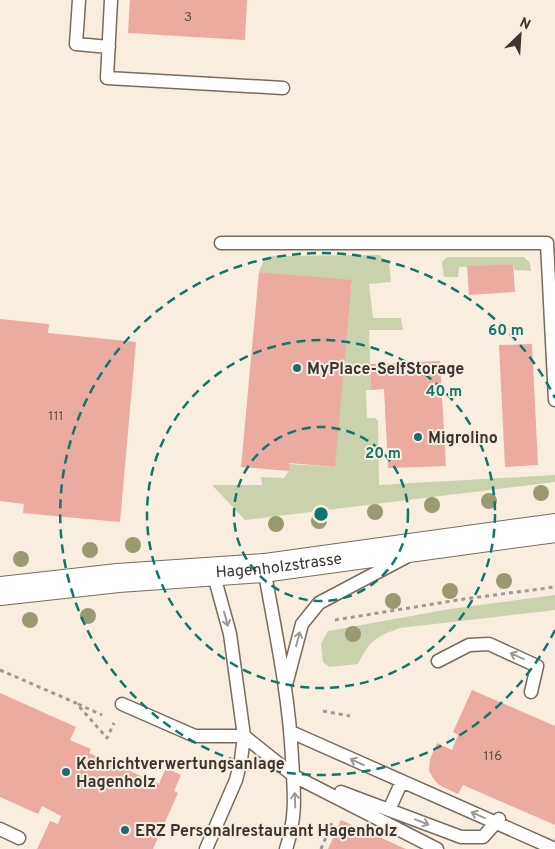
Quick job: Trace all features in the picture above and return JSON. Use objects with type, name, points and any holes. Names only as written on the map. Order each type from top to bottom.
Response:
[{"type":"street","name":"Hagenholzstrasse","points":[[0,591],[118,578],[264,568],[555,528]]},
{"type":"lane","points":[[79,0],[76,44],[109,47]]},
{"type":"lane","points":[[111,0],[107,78],[282,88]]},
{"type":"lane","points":[[221,243],[547,243],[555,400]]},
{"type":"lane","points":[[285,686],[302,624],[319,603],[425,547]]},
{"type":"lane","points":[[264,568],[285,686],[291,732],[296,806],[292,830],[286,849]]},
{"type":"lane","points":[[206,849],[236,780],[244,736],[230,634],[213,572]]},
{"type":"lane","points":[[438,661],[469,645],[489,644],[537,666],[532,692]]},
{"type":"lane","points":[[122,704],[195,736],[244,736],[294,776],[437,849]]},
{"type":"lane","points":[[291,732],[402,781],[498,820],[555,849]]},
{"type":"lane","points":[[294,776],[461,837],[484,837],[498,820]]},
{"type":"lane","points":[[389,810],[402,781]]},
{"type":"lane","points":[[0,829],[19,838]]},
{"type":"path","points":[[336,620],[464,598],[555,587]]},
{"type":"path","points":[[0,670],[106,716]]},
{"type":"path","points":[[76,703],[107,738],[122,704]]},
{"type":"path","points":[[323,711],[350,716]]},
{"type":"path","points":[[321,849],[332,823]]},
{"type":"green space","points":[[379,255],[389,263],[391,282],[369,284],[373,318],[401,318],[403,330],[369,330],[371,390],[366,390],[367,418],[375,418],[378,421],[379,485],[555,475],[555,482],[245,520],[212,485],[262,485],[261,477],[284,478],[289,471],[289,464],[334,467],[352,281],[259,272],[263,262],[272,256]]},
{"type":"green space","points":[[447,257],[524,257],[530,263],[531,271],[514,270],[513,264],[459,267],[458,277],[444,277],[442,262]]},
{"type":"green space","points":[[555,595],[555,610],[400,628],[374,640],[358,664],[329,667],[323,662],[321,644],[328,631],[450,609]]},
{"type":"building","points":[[130,0],[247,0],[245,40],[128,33]]},
{"type":"building","points":[[513,264],[515,292],[469,295],[467,266]]},
{"type":"building","name":"MyPlace-SelfStorage","points":[[259,272],[352,280],[335,467],[289,463],[289,471],[241,467]]},
{"type":"building","points":[[0,319],[49,324],[48,333],[136,342],[120,522],[23,513],[24,504],[0,501]]},
{"type":"building","points":[[532,344],[538,465],[505,467],[499,345]]},
{"type":"building","points":[[440,361],[446,466],[388,468],[384,389],[371,390],[370,364]]},
{"type":"building","points":[[472,690],[555,726],[555,825],[463,785],[458,794],[439,785],[433,778],[429,771],[430,759],[437,743],[452,750],[458,735],[453,732]]},
{"type":"building","name":"Kehrichtverwertungsanlage Hagenholz","points":[[0,693],[76,727],[70,740],[91,749],[89,753],[159,784],[166,768],[181,775],[174,791],[178,793],[153,849],[37,849],[50,821],[58,824],[61,816],[42,806],[38,814],[0,797]]},
{"type":"building","points":[[341,820],[406,849],[328,849]]},
{"type":"place","name":"MyPlace-SelfStorage","points":[[297,368]]},
{"type":"place","name":"Migrolino","points":[[418,437]]},
{"type":"place","name":"Kehrichtverwertungsanlage Hagenholz","points":[[66,772]]},
{"type":"place","name":"ERZ Personalrestaurant Hagenholz","points":[[125,830]]}]
